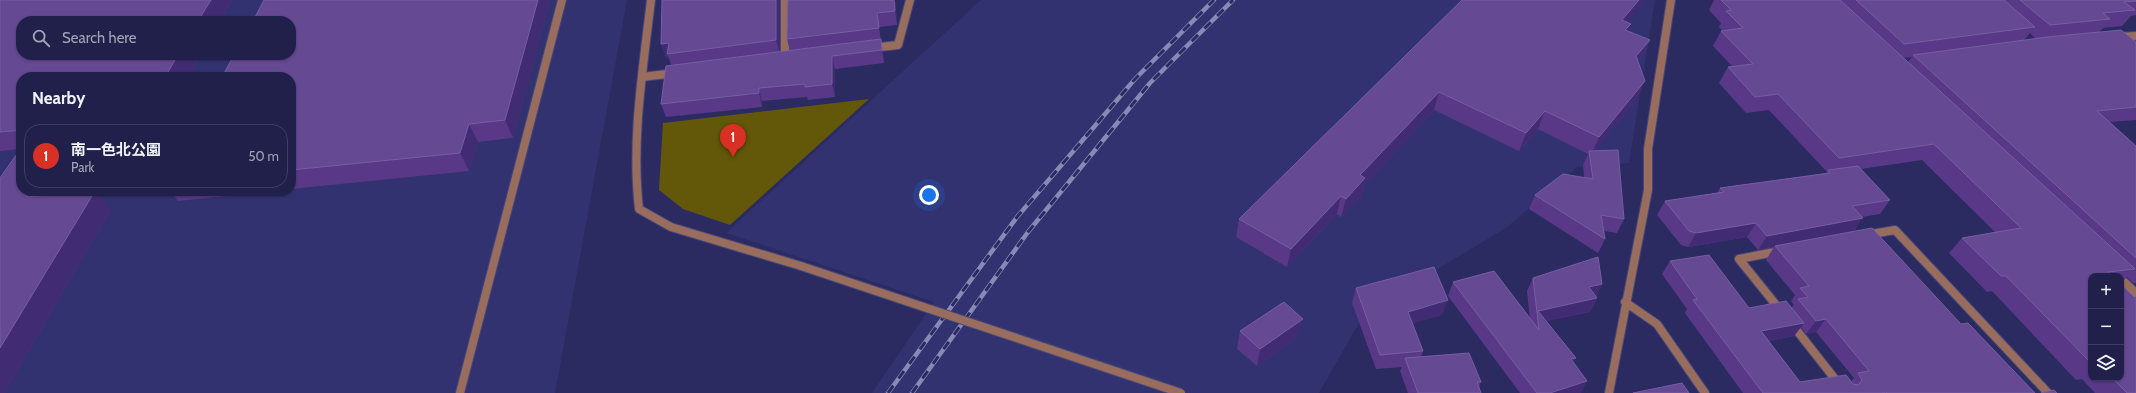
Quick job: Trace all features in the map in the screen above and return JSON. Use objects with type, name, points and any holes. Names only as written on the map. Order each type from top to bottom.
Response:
[{"type":"street","points":[[460,393],[562,0]]},
{"type":"street","points":[[651,0],[642,77],[635,175],[639,209],[671,227],[801,266],[1181,393]]},
{"type":"street","points":[[777,60],[788,59],[785,0]]},
{"type":"street","points":[[860,50],[898,45],[910,0]]},
{"type":"street","points":[[1609,393],[1625,302],[1648,190],[1648,149],[1671,0]]},
{"type":"street","points":[[2113,38],[2136,36]]},
{"type":"street","points":[[642,77],[682,72]]},
{"type":"street","points":[[1856,237],[1895,230],[2048,393]]},
{"type":"street","points":[[1786,250],[1739,258],[1846,393]]},
{"type":"street","points":[[2124,282],[2136,293]]},
{"type":"street","points":[[1625,302],[1657,324],[1705,393]]},
{"type":"shaded area","points":[[0,0],[627,0],[555,393],[0,393]]},
{"type":"shaded area","points":[[981,0],[1655,0],[1629,163],[1577,167],[1506,228],[1421,279],[1376,293],[1319,393],[872,393],[934,302],[726,233]]},
{"type":"shaded area","points":[[869,99],[730,225],[683,209],[659,190],[663,123]]},
{"type":"building","points":[[0,0],[211,0],[201,16],[16,16],[16,60],[175,60],[168,72],[16,72],[16,130],[0,132]]},
{"type":"building","points":[[264,0],[538,0],[505,120],[469,124],[460,153],[296,169],[296,72],[225,72],[231,60],[296,60],[296,16],[256,16]]},
{"type":"building","points":[[662,0],[776,0],[776,40],[667,54],[669,43],[661,44]]},
{"type":"building","points":[[788,0],[894,0],[895,11],[877,13],[879,28],[787,39]]},
{"type":"building","points":[[1462,0],[1639,0],[1622,20],[1631,24],[1625,30],[1650,40],[1636,56],[1645,81],[1599,137],[1545,111],[1526,133],[1439,92],[1360,175],[1365,178],[1346,199],[1341,196],[1291,249],[1239,219]]},
{"type":"building","points":[[1721,0],[1840,0],[2132,266],[2135,269],[2108,272],[2109,273],[2088,273],[2088,360],[2006,276],[2001,276],[1962,238],[2021,228],[1934,144],[1839,158],[1778,94],[1755,97],[1728,67],[1753,64],[1721,31],[1743,28],[1726,11],[1731,10]]},
{"type":"building","points":[[1856,0],[2004,0],[2035,27],[1904,44]]},
{"type":"building","points":[[2020,0],[2136,1],[2124,2],[2135,10],[2103,13],[2110,19],[2050,25]]},
{"type":"building","points":[[2121,30],[2136,42],[2136,107],[2097,111],[2136,146],[2136,258],[1913,55],[2047,37]]},
{"type":"building","points":[[881,39],[882,50],[832,56],[832,84],[805,87],[805,84],[759,88],[759,93],[661,104],[666,66]]},
{"type":"building","points":[[1618,150],[1624,219],[1601,215],[1605,239],[1535,195],[1563,174],[1593,179],[1589,151]]},
{"type":"building","points":[[16,155],[16,196],[92,196],[0,348],[0,178]]},
{"type":"building","points":[[1858,166],[1890,200],[1852,206],[1863,218],[1767,236],[1756,223],[1696,233],[1689,231],[1665,201],[1724,192],[1720,188],[1830,173],[1828,170]]},
{"type":"building","points":[[1872,228],[1961,324],[1968,323],[2035,393],[1763,393],[1693,300],[1697,299],[1670,261],[1709,255],[1749,308],[1786,301],[1804,323],[1761,331],[1800,382],[1846,375],[1853,384],[1858,385],[1862,380],[1858,373],[1869,371],[1826,319],[1816,321],[1798,299],[1808,297],[1800,288],[1809,286],[1775,246]]},
{"type":"building","points":[[1598,257],[1602,284],[1589,287],[1597,298],[1538,311],[1576,358],[1571,359],[1587,381],[1550,393],[1537,393],[1453,282],[1494,271],[1539,330],[1533,278]]},
{"type":"building","points":[[1434,267],[1448,300],[1408,312],[1423,351],[1380,355],[1356,288]]},
{"type":"building","points":[[2124,287],[2136,299],[2136,393],[2127,393],[2115,381],[2124,381]]},
{"type":"building","points":[[1284,302],[1303,319],[1260,349],[1240,331]]},
{"type":"building","points":[[1469,353],[1481,382],[1477,382],[1481,393],[1418,393],[1405,358]]},
{"type":"building","points":[[1682,383],[1689,393],[1633,393]]},
{"type":"building","points":[[2054,390],[2057,393],[2041,393]]},
{"type":"railway","points":[[888,393],[1017,217],[1135,79],[1214,0]]},
{"type":"railway","points":[[912,393],[1028,232],[1150,83],[1233,0]]},
{"type":"place","name":"南一色北公園","points":[[733,157]]}]
